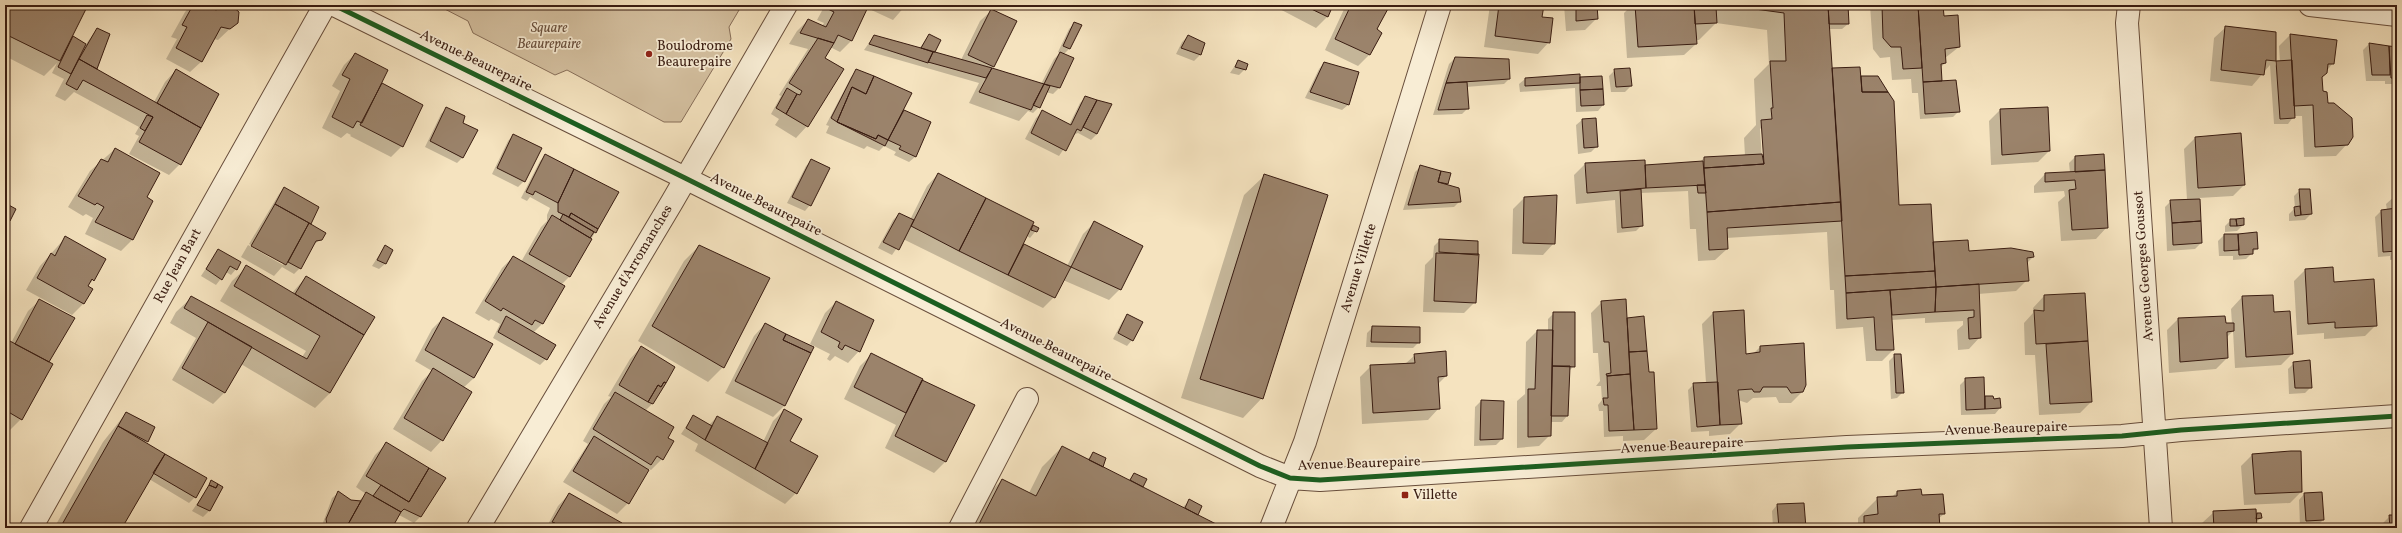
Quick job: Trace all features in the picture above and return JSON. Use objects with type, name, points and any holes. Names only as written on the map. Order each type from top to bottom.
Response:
[{"type":"street","name":"Rue Jean Bart","points":[[31,528],[325,5]]},
{"type":"street","name":"Avenue Beaurepaire","points":[[334,5],[685,178],[1260,466],[1290,478],[1320,480],[1847,447],[2122,436],[2397,416]]},
{"type":"street","name":"Avenue d'Arromanches","points":[[478,528],[786,5]]},
{"type":"street","name":"Avenue Villette","points":[[1271,528],[1305,442],[1440,5]]},
{"type":"street","name":"Avenue Georges Goussot","points":[[2129,5],[2127,23],[2161,528]]},
{"type":"street","points":[[2310,5],[2397,15]]},
{"type":"street","points":[[960,528],[1027,399]]},
{"type":"green space","name":"Boulodrome Beaurepaire","points":[[437,5],[742,5],[729,27],[731,39],[681,122],[664,122],[567,70],[555,75],[473,33],[468,21]]},
{"type":"building","points":[[5,5],[88,5],[60,61],[5,34]]},
{"type":"building","points":[[193,5],[206,5],[216,10],[224,5],[231,5],[239,12],[238,23],[230,29],[221,27],[202,62],[176,48],[187,27],[182,25]]},
{"type":"building","points":[[830,5],[868,7],[852,41],[838,35],[834,43],[800,33],[808,19],[826,27],[834,12],[828,9]]},
{"type":"building","points":[[896,5],[907,5],[905,9]]},
{"type":"building","points":[[1303,5],[1333,5],[1328,17]]},
{"type":"building","points":[[1351,5],[1390,5],[1377,29],[1382,33],[1370,55],[1335,39]]},
{"type":"building","points":[[1499,5],[1544,5],[1542,17],[1553,18],[1550,43],[1495,36]]},
{"type":"building","points":[[1576,5],[1597,5],[1598,19],[1576,21]]},
{"type":"building","points":[[1635,5],[1694,5],[1697,44],[1638,47]]},
{"type":"building","points":[[1694,5],[1828,5],[1841,202],[1707,212],[1704,168],[1764,164],[1761,120],[1772,119],[1771,108],[1773,108],[1770,61],[1786,61],[1784,13],[1733,6],[1716,7],[1717,23],[1695,24]]},
{"type":"building","points":[[1828,5],[1848,5],[1849,24],[1829,24]]},
{"type":"building","points":[[1882,5],[1918,5],[1922,68],[1903,69],[1901,47],[1891,47],[1883,38]]},
{"type":"building","points":[[1918,5],[1943,5],[1944,16],[1958,15],[1960,47],[1945,49],[1946,63],[1941,64],[1942,81],[1923,82]]},
{"type":"building","points":[[991,9],[1017,21],[994,67],[968,55]]},
{"type":"building","points":[[1074,22],[1082,25],[1070,49],[1063,46]]},
{"type":"building","points":[[2225,26],[2276,32],[2276,61],[2266,60],[2264,75],[2221,70]]},
{"type":"building","points":[[97,28],[110,34],[97,69],[79,59]]},
{"type":"building","points":[[929,34],[941,40],[935,52],[921,48]]},
{"type":"building","points":[[2290,34],[2337,40],[2334,64],[2328,64],[2327,73],[2322,77],[2323,91],[2327,92],[2328,103],[2334,103],[2352,118],[2353,137],[2348,145],[2315,147],[2313,105],[2294,106]]},
{"type":"building","points":[[874,35],[933,52],[928,63],[869,44]]},
{"type":"building","points":[[1188,35],[1205,43],[1201,55],[1181,48]]},
{"type":"building","points":[[73,36],[86,44],[71,74],[58,67]]},
{"type":"building","points":[[818,38],[834,43],[825,58],[844,69],[808,127],[786,114],[797,94],[800,95],[802,91],[789,83]]},
{"type":"building","points":[[2369,43],[2389,46],[2390,75],[2372,75]]},
{"type":"building","points":[[2389,46],[2397,47],[2397,78],[2391,78]]},
{"type":"building","points":[[933,52],[992,68],[986,78],[928,62]]},
{"type":"building","points":[[1060,52],[1074,58],[1060,88],[1044,84]]},
{"type":"building","points":[[355,53],[388,70],[362,123],[357,121],[353,128],[332,117],[350,79],[342,75]]},
{"type":"building","points":[[1455,57],[1509,59],[1510,79],[1446,83]]},
{"type":"building","points":[[79,59],[201,128],[181,165],[139,142],[153,117],[83,80],[77,90],[66,84]]},
{"type":"building","points":[[1238,60],[1248,64],[1246,70],[1235,67]]},
{"type":"building","points":[[2292,60],[2295,118],[2280,119],[2276,61]]},
{"type":"building","points":[[1324,62],[1359,72],[1349,105],[1310,92]]},
{"type":"building","points":[[1860,67],[1862,92],[1888,92],[1894,101],[1899,205],[1931,204],[1935,271],[1845,276],[1832,68]]},
{"type":"building","points":[[992,68],[1044,84],[1031,110],[979,92]]},
{"type":"building","points":[[1630,68],[1632,86],[1616,87],[1614,69]]},
{"type":"building","points":[[176,69],[219,94],[201,128],[157,103]]},
{"type":"building","points":[[856,69],[874,76],[866,94],[852,87],[837,122],[831,118]]},
{"type":"building","points":[[1580,74],[1580,83],[1525,86],[1525,78]]},
{"type":"building","points":[[874,76],[912,93],[888,140],[878,135],[876,139],[837,122],[852,87],[866,94]]},
{"type":"building","points":[[1602,76],[1603,89],[1580,90],[1580,77]]},
{"type":"building","points":[[1861,76],[1878,76],[1888,92],[1862,92]]},
{"type":"building","points":[[1956,80],[1960,112],[1925,114],[1923,82]]},
{"type":"building","points":[[1467,82],[1469,109],[1438,110],[1446,83]]},
{"type":"building","points":[[382,83],[423,105],[403,147],[360,125]]},
{"type":"building","points":[[1044,84],[1050,86],[1040,108],[1033,105]]},
{"type":"building","points":[[787,88],[797,94],[786,114],[776,108]]},
{"type":"building","points":[[1603,89],[1604,105],[1581,106],[1580,90]]},
{"type":"building","points":[[1085,96],[1097,100],[1081,131],[1077,129],[1066,151],[1031,133],[1042,110],[1071,125]]},
{"type":"building","points":[[1097,100],[1112,104],[1097,134],[1083,127]]},
{"type":"building","points":[[446,107],[465,116],[463,123],[478,130],[463,158],[430,141]]},
{"type":"building","points":[[2048,107],[2050,151],[2002,155],[2000,109]]},
{"type":"building","points":[[904,110],[931,122],[916,157],[899,149],[901,146],[888,140]]},
{"type":"building","points":[[147,115],[153,117],[145,131],[140,128]]},
{"type":"building","points":[[1596,118],[1598,147],[1584,148],[1582,119]]},
{"type":"building","points":[[837,122],[876,139],[878,135],[888,140],[885,146]]},
{"type":"building","points":[[2241,133],[2245,185],[2198,188],[2195,137]]},
{"type":"building","points":[[513,134],[542,148],[525,182],[497,168]]},
{"type":"building","points":[[115,148],[160,173],[147,197],[153,201],[133,240],[95,222],[104,207],[97,203],[95,205],[78,196],[101,159],[108,162]]},
{"type":"building","points":[[545,154],[574,169],[558,203],[535,191],[533,195],[526,192]]},
{"type":"building","points":[[1762,154],[1764,164],[1704,168],[1704,157]]},
{"type":"building","points":[[2104,154],[2105,170],[2075,172],[2075,156]]},
{"type":"building","points":[[811,159],[830,168],[811,206],[792,197]]},
{"type":"building","points":[[1645,160],[1646,188],[1587,193],[1585,163]]},
{"type":"building","points":[[1703,161],[1705,185],[1646,188],[1645,165]]},
{"type":"building","points":[[1420,165],[1441,171],[1438,182],[1459,188],[1461,202],[1408,205]]},
{"type":"building","points":[[574,169],[619,192],[598,229],[571,213],[569,217],[558,212],[558,203]]},
{"type":"building","points":[[2105,170],[2108,228],[2072,230],[2069,190],[2076,189],[2075,180],[2045,182],[2045,173]]},
{"type":"building","points":[[1441,171],[1451,173],[1448,184],[1438,182]]},
{"type":"building","points":[[938,173],[986,198],[959,251],[911,226]]},
{"type":"building","points":[[1264,174],[1328,195],[1263,399],[1200,379]]},
{"type":"building","points":[[1697,185],[1705,185],[1706,193],[1698,193]]},
{"type":"building","points":[[284,187],[319,207],[311,224],[275,204]]},
{"type":"building","points":[[1641,189],[1643,226],[1622,228],[1620,191]]},
{"type":"building","points":[[2299,189],[2310,189],[2312,214],[2301,215]]},
{"type":"building","points":[[1557,195],[1555,244],[1523,243],[1524,197]]},
{"type":"building","points":[[986,198],[1034,222],[1008,275],[959,251]]},
{"type":"building","points":[[2200,199],[2201,221],[2172,223],[2170,200]]},
{"type":"building","points":[[1841,202],[1842,221],[1727,228],[1728,249],[1709,250],[1707,212]]},
{"type":"building","points":[[5,203],[16,209],[10,221],[5,219]]},
{"type":"building","points":[[275,204],[309,223],[286,265],[251,246]]},
{"type":"building","points":[[2300,206],[2301,215],[2295,216],[2294,207]]},
{"type":"building","points":[[2397,208],[2397,251],[2383,252],[2381,210]]},
{"type":"building","points":[[571,213],[598,229],[596,233],[569,217]]},
{"type":"building","points":[[899,213],[914,220],[899,250],[883,242]]},
{"type":"building","points":[[563,214],[594,232],[590,238],[560,220]]},
{"type":"building","points":[[552,215],[592,239],[570,277],[529,254]]},
{"type":"building","points":[[2244,218],[2244,225],[2237,226],[2236,219]]},
{"type":"building","points":[[2230,219],[2236,219],[2237,226],[2230,226]]},
{"type":"building","points":[[1094,221],[1143,246],[1121,290],[1071,267]]},
{"type":"building","points":[[2201,221],[2202,243],[2173,245],[2172,223]]},
{"type":"building","points":[[309,223],[326,233],[322,240],[316,241],[301,269],[288,262]]},
{"type":"building","points":[[1033,225],[1039,228],[1037,232],[1031,230]]},
{"type":"building","points":[[2257,232],[2258,249],[2253,249],[2253,254],[2239,255],[2238,234]]},
{"type":"building","points":[[2224,234],[2238,234],[2239,250],[2224,251]]},
{"type":"building","points":[[65,236],[106,259],[94,281],[92,279],[88,286],[93,289],[84,304],[37,278],[51,253],[55,256]]},
{"type":"building","points":[[1439,239],[1478,241],[1478,255],[1439,252]]},
{"type":"building","points":[[1968,240],[1969,251],[2011,248],[2033,252],[2034,257],[2027,258],[2029,281],[1936,287],[1933,242]]},
{"type":"building","points":[[1024,244],[1071,267],[1055,298],[1008,275]]},
{"type":"building","points":[[385,245],[393,250],[386,264],[377,260]]},
{"type":"building","points":[[699,245],[770,278],[724,368],[652,326]]},
{"type":"building","points":[[218,249],[241,262],[237,270],[230,266],[222,280],[206,269]]},
{"type":"building","points":[[1436,253],[1479,254],[1476,303],[1434,301]]},
{"type":"building","points":[[513,256],[565,286],[543,324],[535,320],[532,325],[503,308],[501,311],[485,301]]},
{"type":"building","points":[[246,265],[364,335],[330,393],[184,308],[191,296],[307,359],[320,336],[234,286]]},
{"type":"building","points":[[2333,267],[2334,282],[2374,279],[2377,326],[2335,328],[2335,322],[2308,324],[2305,269]]},
{"type":"building","points":[[1935,271],[1936,287],[1846,293],[1845,276]]},
{"type":"building","points":[[306,276],[375,317],[364,335],[295,294]]},
{"type":"building","points":[[1979,284],[1981,338],[1969,339],[1968,318],[1974,317],[1974,310],[1935,312],[1936,287]]},
{"type":"building","points":[[1936,287],[1935,312],[1892,315],[1890,290]]},
{"type":"building","points":[[1890,290],[1894,350],[1876,350],[1874,317],[1847,319],[1846,293]]},
{"type":"building","points":[[2085,293],[2088,341],[2036,344],[2034,310],[2044,311],[2044,295]]},
{"type":"building","points":[[2273,295],[2274,312],[2290,311],[2293,354],[2246,357],[2242,296]]},
{"type":"building","points":[[39,299],[75,318],[49,362],[15,344]]},
{"type":"building","points":[[1626,299],[1630,374],[1607,376],[1606,374],[1611,373],[1609,342],[1604,342],[1601,301]]},
{"type":"building","points":[[836,301],[874,320],[860,352],[845,345],[842,350],[838,347],[840,342],[821,332]]},
{"type":"building","points":[[1744,310],[1746,354],[1760,352],[1760,346],[1804,343],[1806,385],[1803,392],[1791,393],[1787,387],[1763,387],[1760,392],[1754,392],[1752,389],[1738,390],[1742,424],[1720,425],[1713,312]]},
{"type":"building","points":[[1553,312],[1575,312],[1575,367],[1552,366]]},
{"type":"building","points":[[1127,314],[1143,322],[1133,341],[1118,333]]},
{"type":"building","points":[[506,316],[556,345],[547,360],[498,332]]},
{"type":"building","points":[[1644,316],[1647,351],[1629,352],[1627,318]]},
{"type":"building","points":[[2225,316],[2226,323],[2234,323],[2234,331],[2227,332],[2228,358],[2180,362],[2178,318]]},
{"type":"building","points":[[443,317],[493,344],[474,378],[425,350]]},
{"type":"building","points":[[208,322],[252,347],[225,393],[182,368]]},
{"type":"building","points":[[765,323],[786,334],[783,340],[811,353],[785,406],[735,381]]},
{"type":"building","points":[[1372,326],[1420,327],[1420,343],[1371,342]]},
{"type":"building","points":[[1537,330],[1553,330],[1551,436],[1528,437],[1528,389],[1535,389]]},
{"type":"building","points":[[786,334],[814,347],[811,353],[783,340]]},
{"type":"building","points":[[8,340],[53,364],[22,420],[5,410],[5,346]]},
{"type":"building","points":[[2088,341],[2092,402],[2050,404],[2046,344]]},
{"type":"building","points":[[641,346],[675,367],[666,383],[664,382],[661,387],[658,385],[648,402],[619,385]]},
{"type":"building","points":[[1446,351],[1447,376],[1438,377],[1440,409],[1373,413],[1370,365],[1415,363],[1414,354]]},
{"type":"building","points":[[1647,351],[1649,372],[1654,372],[1657,429],[1634,430],[1629,352]]},
{"type":"building","points":[[871,353],[923,379],[906,413],[854,387]]},
{"type":"building","points":[[1894,354],[1901,354],[1904,393],[1896,393]]},
{"type":"building","points":[[2310,360],[2312,388],[2295,388],[2293,362]]},
{"type":"building","points":[[1552,366],[1570,366],[1568,416],[1551,416]]},
{"type":"building","points":[[433,368],[472,392],[443,441],[404,418]]},
{"type":"building","points":[[1630,374],[1634,430],[1609,431],[1608,405],[1604,405],[1603,398],[1608,398],[1607,376]]},
{"type":"building","points":[[1984,377],[1985,409],[1966,410],[1965,378]]},
{"type":"building","points":[[922,380],[975,405],[946,462],[895,436]]},
{"type":"building","points":[[664,382],[666,383],[653,404],[648,402],[658,385],[661,387]]},
{"type":"building","points":[[1718,382],[1720,425],[1697,427],[1693,383]]},
{"type":"building","points":[[615,392],[674,427],[668,438],[674,441],[663,460],[657,456],[651,465],[593,429]]},
{"type":"building","points":[[1985,396],[1993,396],[1994,399],[2000,398],[2001,408],[1985,409]]},
{"type":"building","points":[[1481,400],[1504,401],[1503,439],[1480,440]]},
{"type":"building","points":[[784,409],[802,419],[790,441],[818,456],[797,494],[755,469]]},
{"type":"building","points":[[126,412],[155,427],[148,442],[118,426]]},
{"type":"building","points":[[693,415],[712,426],[705,440],[686,428]]},
{"type":"building","points":[[717,416],[768,443],[755,469],[705,440]]},
{"type":"building","points":[[118,426],[165,454],[122,528],[60,528]]},
{"type":"building","points":[[594,436],[649,470],[629,504],[573,471]]},
{"type":"building","points":[[386,442],[429,468],[409,502],[366,476]]},
{"type":"building","points":[[1062,446],[1220,526],[1219,528],[1069,528],[1060,524],[1058,528],[977,528],[1002,479],[1036,496]]},
{"type":"building","points":[[2301,451],[2302,492],[2255,494],[2252,454]]},
{"type":"building","points":[[1093,452],[1106,458],[1103,467],[1089,460]]},
{"type":"building","points":[[165,454],[207,478],[196,498],[153,473]]},
{"type":"building","points":[[429,468],[446,478],[421,517],[404,509],[401,512],[373,496],[381,485],[409,502]]},
{"type":"building","points":[[1134,473],[1147,479],[1143,487],[1130,480]]},
{"type":"building","points":[[211,480],[218,484],[216,488],[209,485]]},
{"type":"building","points":[[218,484],[223,487],[210,511],[197,505],[209,485],[216,488]]},
{"type":"building","points":[[1921,489],[1922,495],[1943,494],[1945,514],[1939,514],[1940,528],[1864,528],[1864,516],[1878,514],[1877,497],[1897,496],[1897,491]]},
{"type":"building","points":[[338,491],[351,500],[361,501],[346,528],[332,528],[327,525],[326,519]]},
{"type":"building","points":[[366,492],[401,512],[392,528],[346,528]]},
{"type":"building","points":[[2322,492],[2324,520],[2306,521],[2304,493]]},
{"type":"building","points":[[569,493],[622,523],[619,528],[552,528],[555,523],[552,522]]},
{"type":"building","points":[[1189,499],[1202,506],[1198,515],[1185,508]]},
{"type":"building","points":[[1804,503],[1806,528],[1779,528],[1777,504]]},
{"type":"building","points":[[2256,509],[2257,528],[2214,528],[2213,511]]},
{"type":"building","points":[[2257,513],[2261,513],[2262,518],[2256,519]]},
{"type":"building","points":[[2389,515],[2397,515],[2397,528],[2390,528]]},
{"type":"cycle path","points":[[334,5],[685,178],[1260,466],[1290,478],[1320,480],[1847,447],[2122,436],[2181,430],[2397,416]]},
{"type":"place","name":"Boulodrome Beaurepaire","points":[[649,54]]},
{"type":"place","name":"Villette","points":[[1405,495]]},
{"type":"park label","name":"Square Beaurepaire","points":[[549,36]]}]
